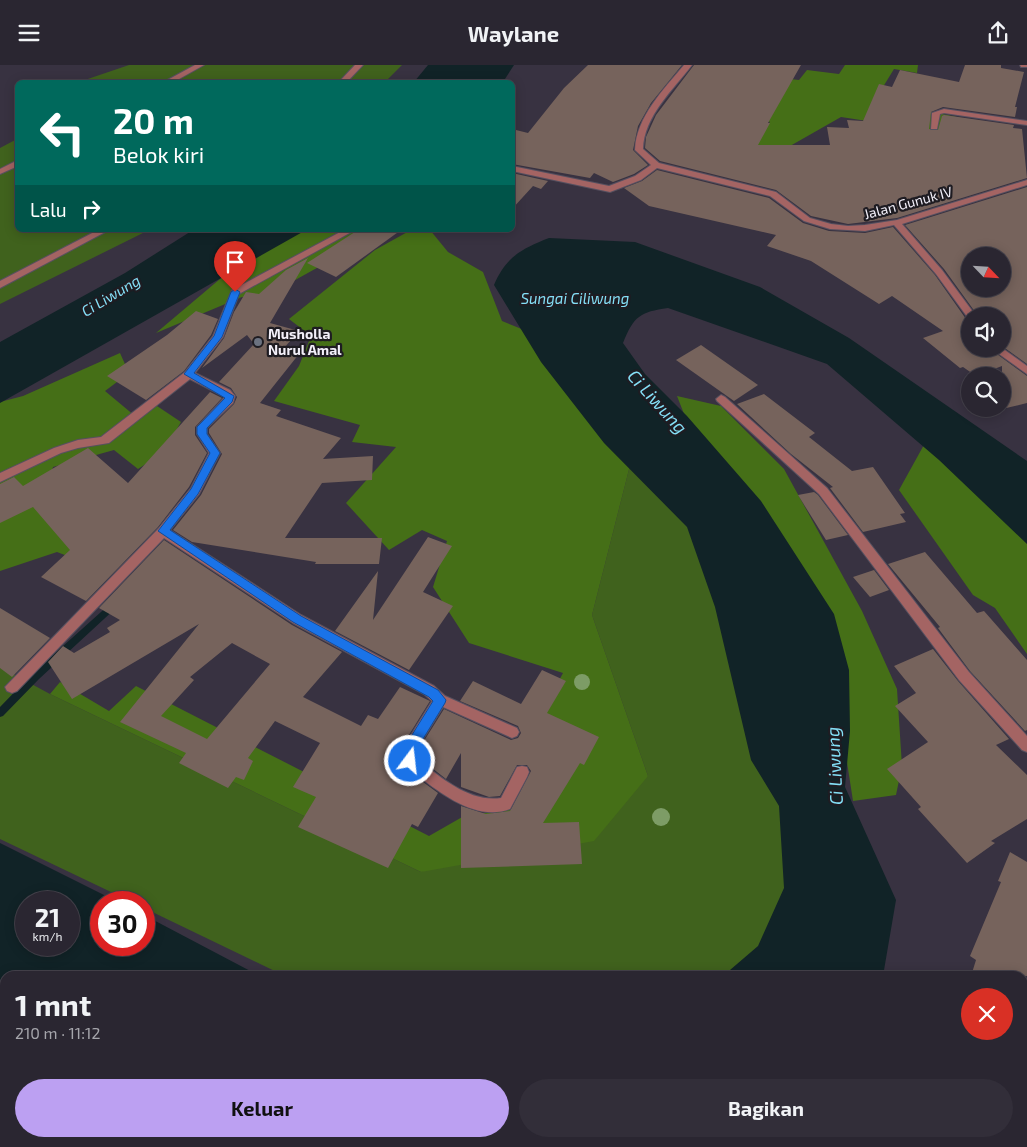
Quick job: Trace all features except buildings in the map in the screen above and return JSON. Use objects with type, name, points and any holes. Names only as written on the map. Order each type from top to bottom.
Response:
[{"type":"street","points":[[171,80],[200,65]]},
{"type":"street","points":[[344,80],[359,65]]},
{"type":"street","points":[[515,169],[610,189],[638,178],[656,165],[639,150],[637,140],[658,103],[688,65]]},
{"type":"street","points":[[934,127],[936,113],[944,111],[1027,123]]},
{"type":"street","points":[[0,173],[15,164]]},
{"type":"street","name":"Jalan Gunuk IV","points":[[656,165],[773,194],[788,204],[798,216],[835,228],[861,229],[898,223],[1027,182]]},
{"type":"street","points":[[898,223],[940,272],[965,307]]},
{"type":"street","points":[[0,285],[101,232]]},
{"type":"street","points":[[0,479],[48,455],[79,444],[105,440],[189,374],[218,337],[235,292],[347,232]]},
{"type":"street","points":[[1008,357],[1027,371]]},
{"type":"street","points":[[12,687],[163,531],[194,491],[215,453],[202,434],[202,427],[229,400],[230,396],[189,374]]},
{"type":"street","points":[[721,399],[823,491],[964,677],[1027,746]]},
{"type":"street","points":[[163,531],[297,619],[429,690],[440,700],[512,732]]},
{"type":"street","points":[[440,700],[408,751],[410,761],[452,792],[490,807],[504,805],[522,772]]},
{"type":"green space","points":[[129,65],[402,65],[387,80],[85,80]]},
{"type":"green space","points":[[845,65],[918,65],[917,73],[894,69],[875,100],[966,119],[965,136],[841,117],[776,154],[753,143],[770,122],[743,112],[763,76],[799,80],[807,70],[839,74]]},
{"type":"green space","points":[[15,140],[15,232],[145,232],[0,304],[0,148]]},
{"type":"green space","points":[[276,232],[371,232],[324,264],[261,299],[242,297],[156,333]]},
{"type":"green space","points":[[407,232],[432,232],[448,252],[483,272],[502,321],[524,330],[640,426],[592,615],[648,776],[594,841],[421,872],[50,694],[60,682],[109,711],[136,686],[429,836],[464,816],[554,804],[534,728],[563,673],[469,643],[433,587],[447,541],[422,530],[389,550],[346,503],[396,447],[352,442],[360,425],[274,401],[299,366],[311,336],[289,319],[375,250]]},
{"type":"green space","points":[[120,353],[129,373],[105,391],[135,416],[157,406],[181,422],[163,453],[138,469],[114,450],[53,467],[49,483],[75,559],[57,552],[0,571],[0,402],[23,396]]},
{"type":"green space","points":[[677,396],[721,406],[784,469],[862,611],[897,689],[902,766],[896,795],[853,801],[822,600],[686,419]]},
{"type":"green space","points":[[640,426],[736,586],[793,867],[771,971],[275,971],[155,913],[155,891],[109,891],[0,839],[0,667],[50,694],[421,872],[648,776],[592,615]]},
{"type":"green space","points":[[925,443],[1027,542],[1027,654],[995,608],[973,595],[899,490]]},
{"type":"water","points":[[428,65],[514,65],[504,80],[416,80]]},
{"type":"water","name":"Ci Liwung","points":[[190,232],[302,232],[0,403],[0,342],[125,273]]},
{"type":"water","name":"Sungai Ciliwung","points":[[549,238],[635,242],[760,287],[849,338],[1027,461],[1027,544],[939,460],[827,364],[668,308],[651,311],[639,317],[631,327],[623,343],[645,374],[687,416],[761,501],[834,614],[849,670],[850,731],[845,787],[896,900],[884,971],[729,971],[758,946],[784,888],[779,806],[751,760],[715,607],[687,527],[604,443],[541,362],[494,285],[504,267],[522,250]]},
{"type":"water","points":[[0,843],[96,891],[90,891],[90,956],[155,956],[155,921],[250,971],[0,971]]},
{"type":"waterway","points":[[0,713],[36,676],[114,605]]},
{"type":"place","name":"Musholla Nurul Amal","points":[[258,342]]},
{"type":"route","points":[[235,292],[232,295],[218,337],[189,374],[226,392],[230,396],[229,400],[202,427],[202,434],[215,453],[194,491],[163,531],[231,578],[297,619],[434,693],[440,700],[408,751],[410,761]]}]
